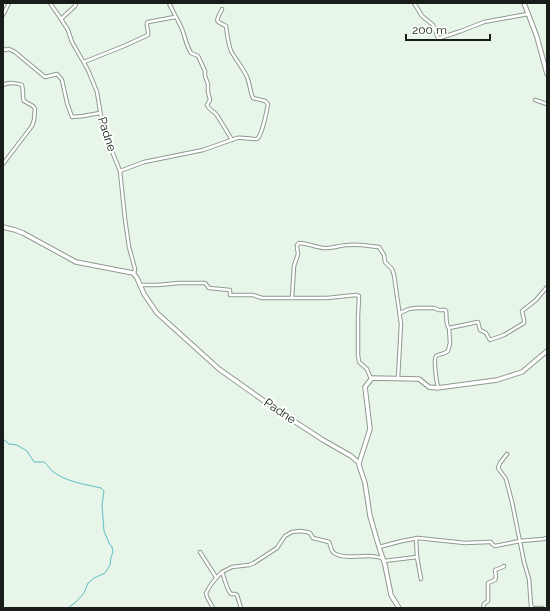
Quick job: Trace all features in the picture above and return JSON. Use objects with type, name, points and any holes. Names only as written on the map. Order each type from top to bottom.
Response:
[{"type":"main road","points":[[524,3],[537,37],[547,74]]},
{"type":"main road","points":[[3,227],[23,233],[76,262],[134,274]]},
{"type":"main road","name":"Padne","points":[[134,274],[157,313],[219,369],[274,408],[323,440],[351,456],[359,463]]},
{"type":"main road","points":[[398,608],[391,595],[383,559],[378,547],[370,516],[365,483],[359,463],[370,429],[365,387],[372,378],[419,379],[429,387],[438,388],[497,380],[522,372],[547,351]]},
{"type":"street","points":[[3,15],[9,3]]},
{"type":"street","name":"Padne","points":[[50,3],[68,30],[72,42],[84,62],[97,92],[105,134],[120,171],[125,219],[134,274]]},
{"type":"street","points":[[61,18],[75,6],[76,3]]},
{"type":"street","points":[[169,3],[182,29],[189,50],[191,53],[197,54],[205,70],[210,98],[210,102],[207,105],[215,114],[232,140]]},
{"type":"street","points":[[414,3],[422,16],[432,25],[438,38],[484,22],[528,14]]},
{"type":"street","points":[[120,171],[144,162],[203,150],[232,140],[241,138],[257,139],[263,127],[268,104],[265,101],[253,98],[252,96],[250,83],[247,76],[231,51],[226,26],[217,22],[222,9]]},
{"type":"street","points":[[84,62],[148,35],[148,22],[175,17]]},
{"type":"street","points":[[3,48],[5,50],[10,49],[15,52],[45,77],[57,74],[62,80],[72,117],[100,113]]},
{"type":"street","points":[[3,85],[9,83],[22,85],[24,101],[33,106],[35,109],[32,126],[3,164]]},
{"type":"street","points":[[535,100],[547,104]]},
{"type":"street","points":[[292,298],[294,266],[298,254],[298,244],[324,248],[359,244],[380,247],[384,255],[385,262],[392,270],[394,275],[397,302],[400,313],[401,324],[398,378]]},
{"type":"street","points":[[140,285],[205,283],[209,288],[230,290],[230,295],[253,295],[262,298],[327,298],[359,296],[358,355],[359,362],[367,369],[371,380]]},
{"type":"street","points":[[449,328],[478,322],[480,330],[486,333],[490,340],[504,335],[524,323],[522,312],[536,300],[547,287]]},
{"type":"street","points":[[400,313],[416,308],[446,310],[446,324],[449,328],[450,343],[448,351],[437,356],[435,359],[438,388]]},
{"type":"street","points":[[507,454],[498,468],[506,479],[516,519],[524,562],[530,579],[531,606],[534,608],[542,608]]},
{"type":"street","points":[[213,608],[206,593],[216,577],[232,567],[254,563],[277,548],[285,536],[292,532],[300,531],[310,533],[313,538],[329,542],[334,553],[339,555],[370,556],[383,559],[417,557]]},
{"type":"street","points":[[378,547],[416,538],[464,542],[491,542],[495,546],[547,538]]},
{"type":"street","points":[[416,538],[417,557],[421,579]]},
{"type":"street","points":[[200,552],[216,577]]},
{"type":"street","points":[[483,608],[484,604],[488,601],[488,583],[495,580],[495,570],[504,566]]},
{"type":"street","points":[[222,572],[229,591],[231,594],[237,595],[241,608]]},
{"type":"waterway","points":[[3,439],[9,444],[17,445],[27,451],[34,462],[44,462],[57,475],[75,482],[101,488],[104,491],[102,505],[104,531],[113,552],[110,565],[105,573],[94,578],[88,583],[84,593],[68,608]]}]
